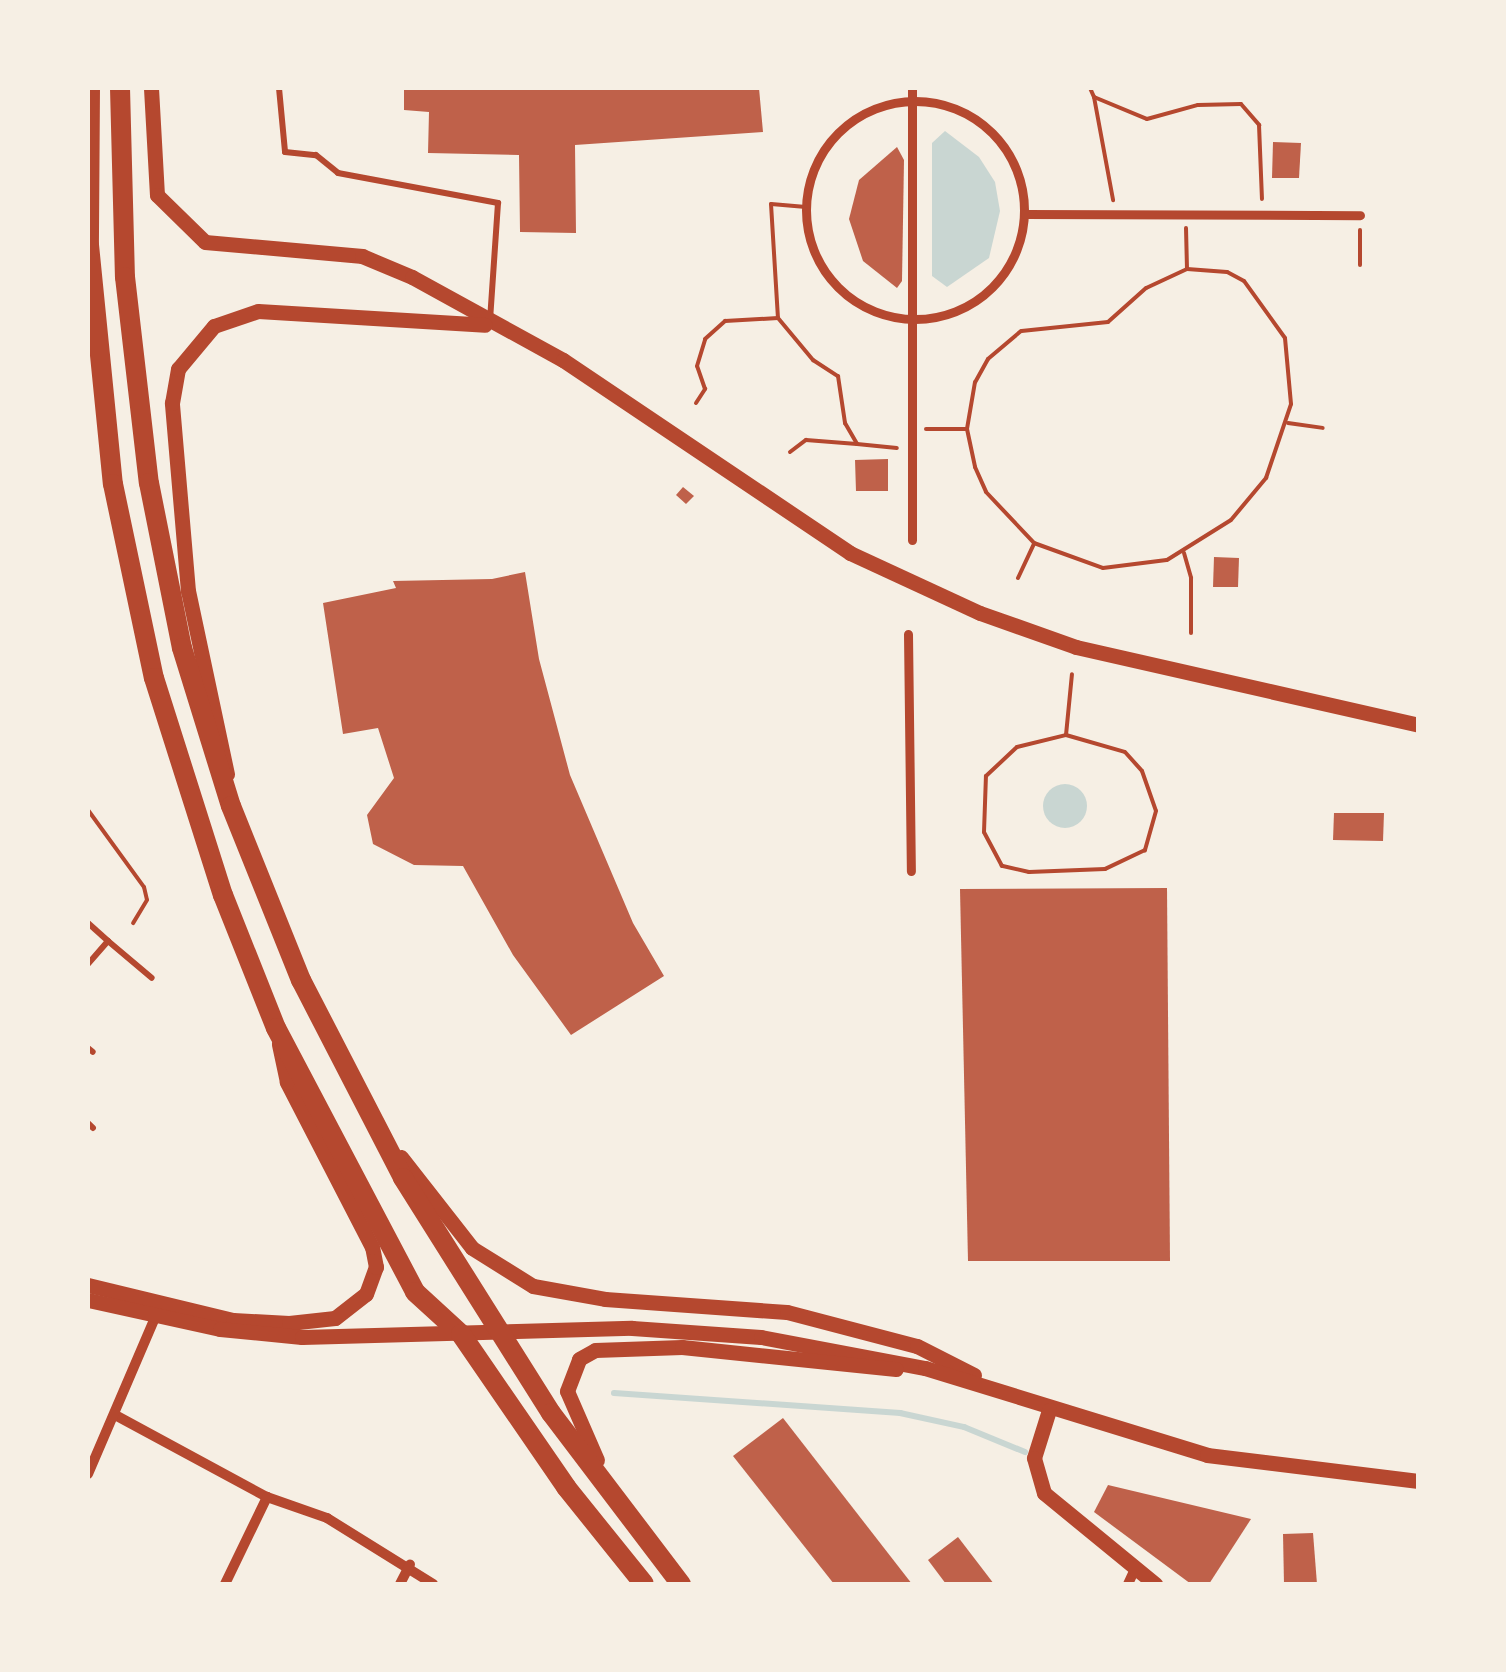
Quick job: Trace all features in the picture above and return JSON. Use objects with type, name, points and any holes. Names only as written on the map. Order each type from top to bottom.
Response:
[{"type":"highway","points":[[90,88],[88,245],[96,351],[131,579],[178,765],[276,1028],[415,1292],[461,1334],[644,1584]]},
{"type":"highway","points":[[120,88],[125,276],[149,483],[182,648],[230,806],[301,980],[372,1118],[496,1332],[681,1584]]},
{"type":"street","points":[[151,88],[156,195],[189,231],[224,247],[362,256],[412,278],[489,325],[563,360],[850,553],[980,613],[1076,647],[1418,725]]},
{"type":"street","points":[[912,88],[912,540]]},
{"type":"street","points":[[913,100],[940,102],[1001,140],[1014,161],[1025,214],[1021,239],[991,290],[948,315],[913,322],[882,317],[835,286],[819,262],[806,208],[822,153],[838,131],[858,116],[913,100]]},
{"type":"street","points":[[1025,214],[1360,215]]},
{"type":"street","points":[[230,806],[224,748],[188,591],[172,403],[178,369],[214,326],[258,311],[489,325]]},
{"type":"street","points":[[908,634],[911,871]]},
{"type":"street","points":[[88,1284],[233,1320],[289,1322],[335,1318],[366,1294],[376,1266],[372,1247],[287,1082],[276,1028]]},
{"type":"street","points":[[372,1118],[472,1248],[533,1286],[605,1299],[787,1312],[918,1346],[1049,1410],[1208,1455],[1418,1481]]},
{"type":"street","points":[[88,1300],[155,1318],[302,1337],[693,1330],[924,1368],[1002,1390]]},
{"type":"street","points":[[88,1474],[155,1318]]},
{"type":"street","points":[[638,1530],[572,1412],[569,1373],[578,1358],[642,1345],[858,1369],[924,1368]]},
{"type":"street","points":[[1049,1410],[1035,1476],[1060,1511],[1131,1577],[1156,1584]]},
{"type":"street","points":[[116,1416],[267,1497],[327,1518],[410,1564],[434,1584]]},
{"type":"street","points":[[226,1584],[267,1497]]},
{"type":"street","points":[[400,1584],[410,1564]]},
{"type":"lane","points":[[279,88],[285,152],[316,154],[338,172],[498,203],[489,325]]},
{"type":"lane","points":[[88,923],[152,978]]},
{"type":"lane","points":[[88,964],[108,941]]},
{"type":"path","points":[[1090,88],[1114,214]]},
{"type":"path","points":[[1094,97],[1147,119],[1198,105],[1241,104],[1254,115],[1262,138],[1262,214]]},
{"type":"path","points":[[806,208],[771,204],[778,318],[814,360],[838,376],[845,423],[857,444]]},
{"type":"path","points":[[1186,214],[1187,270]]},
{"type":"path","points":[[1360,215],[1360,265]]},
{"type":"path","points":[[1187,270],[1227,272],[1244,281],[1274,318],[1290,362],[1288,423],[1251,500],[1184,553],[1151,564],[1103,568],[1034,544],[986,492],[966,429],[976,382],[1010,338],[1037,324],[1108,322],[1146,288],[1187,270]]},
{"type":"path","points":[[696,403],[704,388],[698,366],[704,339],[725,321],[778,318]]},
{"type":"path","points":[[1288,423],[1323,428]]},
{"type":"path","points":[[913,430],[966,429]]},
{"type":"path","points":[[790,452],[806,440],[912,450]]},
{"type":"path","points":[[1018,578],[1034,544]]},
{"type":"path","points":[[1184,553],[1192,578],[1192,634]]},
{"type":"path","points":[[1066,735],[1072,674]]},
{"type":"path","points":[[1066,735],[1125,752],[1142,771],[1156,811],[1145,850],[1105,869],[1029,872],[1002,866],[984,832],[986,776],[1016,747],[1066,735]]},
{"type":"path","points":[[88,810],[144,887],[147,900],[134,922]]},
{"type":"shaded area","points":[[945,131],[979,157],[995,182],[1000,211],[989,258],[947,287],[932,276],[932,143]]},
{"type":"shaded area","points":[[1065,784],[1081,790],[1087,806],[1081,822],[1065,828],[1049,822],[1043,806],[1049,790]]},
{"type":"building","points":[[404,88],[759,88],[763,132],[575,145],[576,233],[520,232],[519,155],[428,153],[429,112],[404,110]]},
{"type":"building","points":[[1273,142],[1301,143],[1299,178],[1272,178]]},
{"type":"building","points":[[897,147],[904,160],[902,281],[897,288],[863,261],[849,219],[859,180]]},
{"type":"building","points":[[888,459],[888,491],[856,491],[855,460]]},
{"type":"building","points":[[683,487],[694,496],[686,504],[676,495]]},
{"type":"building","points":[[1214,557],[1239,558],[1238,587],[1213,587]]},
{"type":"building","points":[[525,572],[539,659],[570,775],[633,923],[664,976],[571,1035],[513,955],[463,866],[414,865],[373,844],[367,815],[394,778],[378,728],[343,734],[323,603],[396,588],[393,581],[492,579]]},
{"type":"building","points":[[1334,813],[1384,813],[1383,841],[1333,840]]},
{"type":"building","points":[[1167,888],[1170,1261],[968,1261],[960,889]]},
{"type":"building","points":[[783,1418],[912,1584],[834,1584],[733,1456]]},
{"type":"building","points":[[1108,1485],[1251,1519],[1209,1584],[1191,1584],[1094,1512]]},
{"type":"building","points":[[1313,1533],[1317,1584],[1284,1584],[1283,1534]]},
{"type":"building","points":[[958,1537],[994,1584],[946,1584],[928,1560]]},
{"type":"waterway","points":[[614,1393],[900,1413],[964,1427],[1025,1452]]}]
